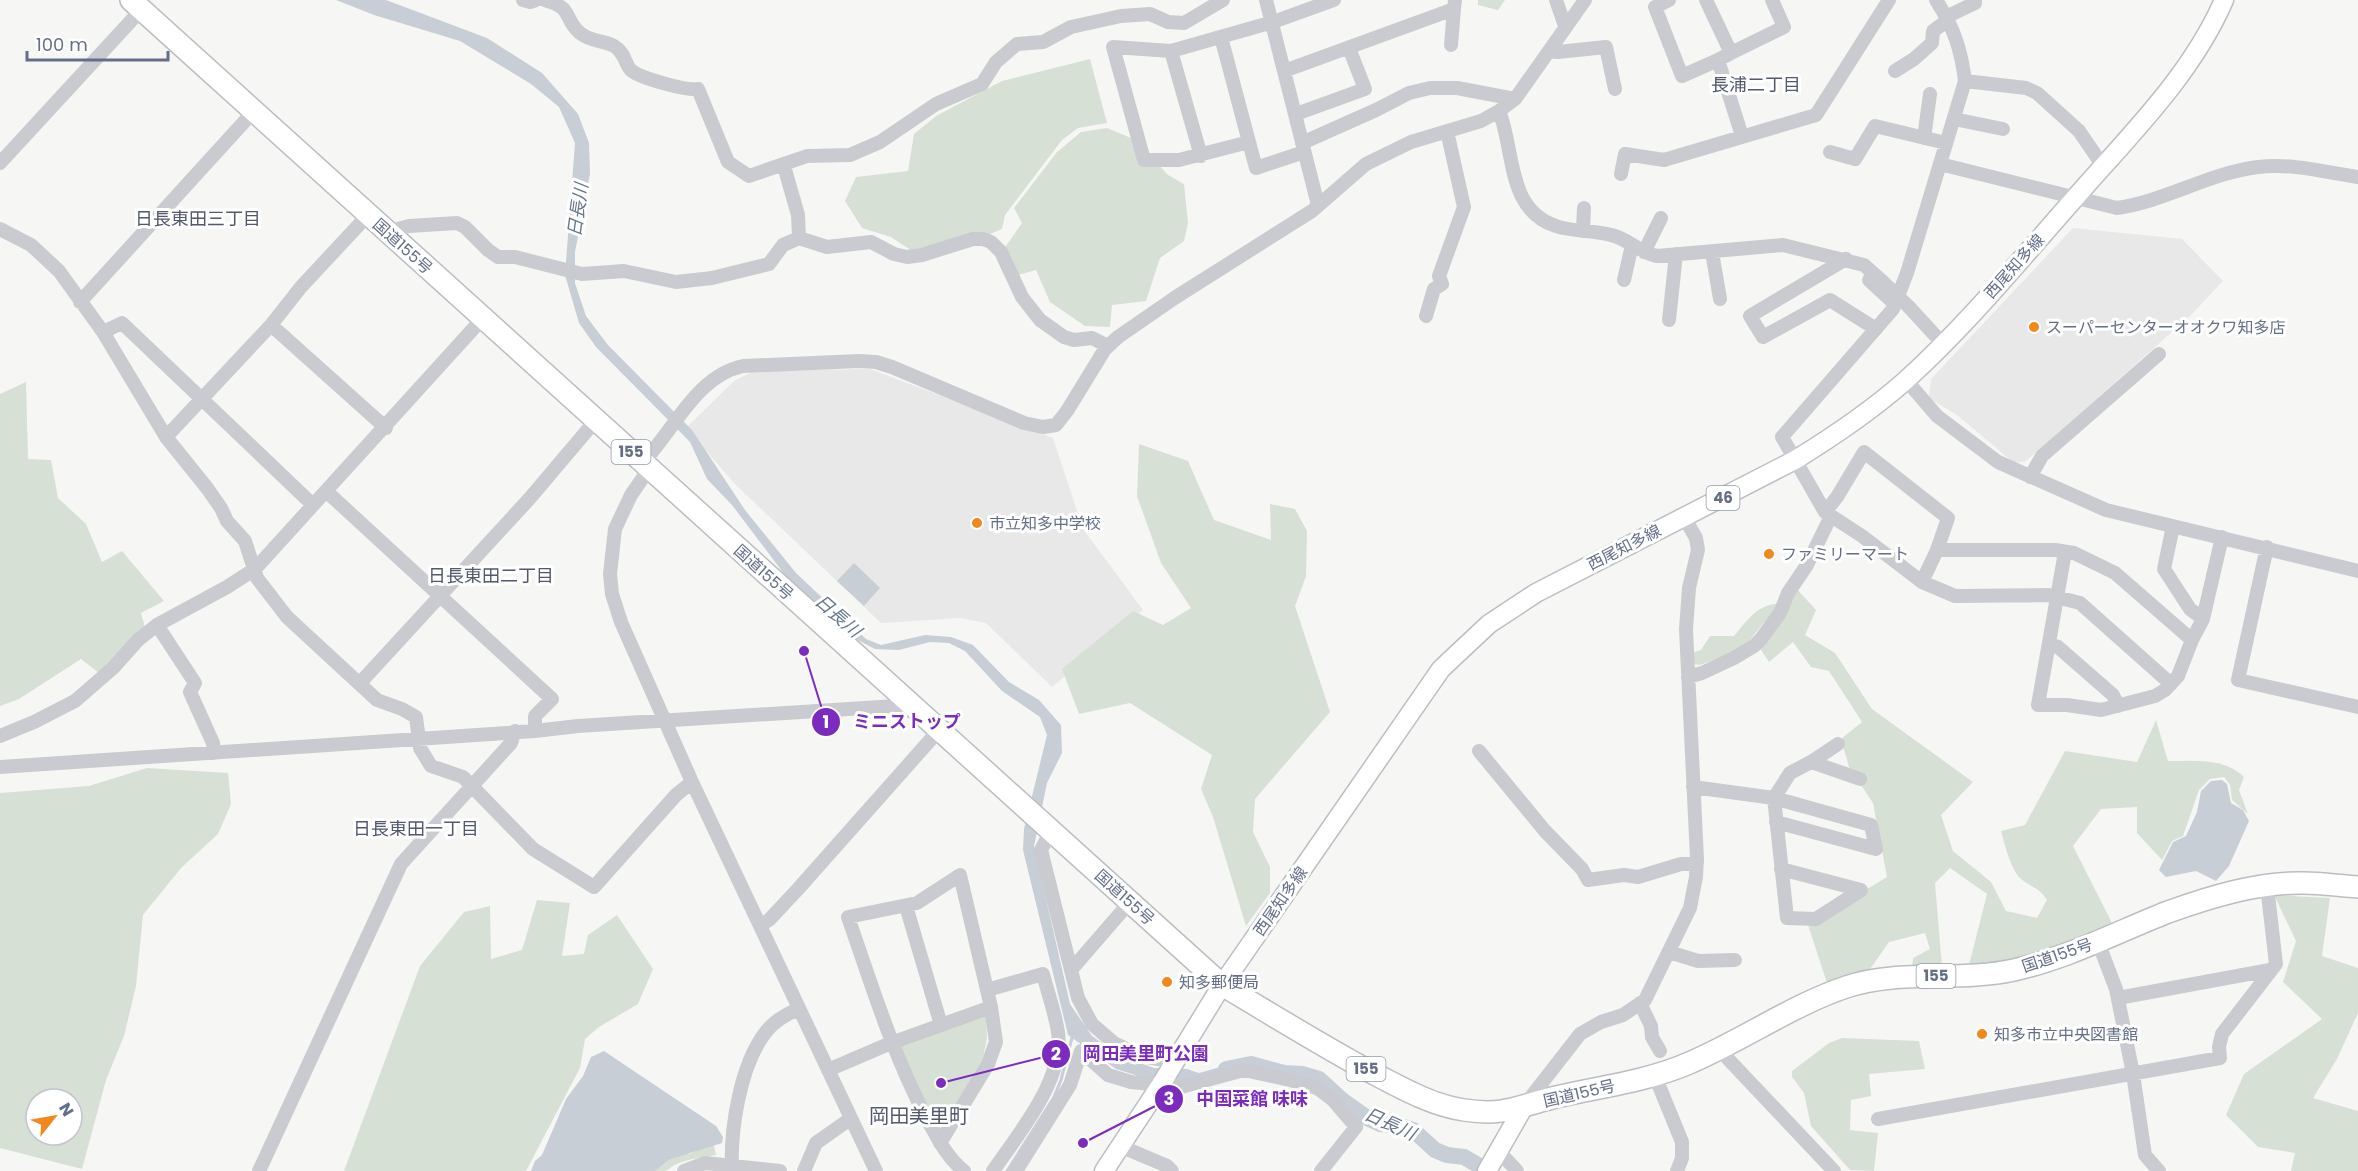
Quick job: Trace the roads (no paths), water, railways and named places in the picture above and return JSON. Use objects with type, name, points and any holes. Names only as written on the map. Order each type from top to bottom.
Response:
[{"type":"highway","name":"国道155号","points":[[136,5],[1222,985],[1347,1059],[1426,1098],[1461,1110],[1480,1112],[1498,1113],[1523,1108],[1553,1098],[1655,1076],[1720,1048],[1804,1005],[1846,987],[1877,980],[2011,971],[2040,964],[2201,901],[2266,886],[2302,883],[2358,887]]},
{"type":"main road","name":"西尾知多線","points":[[1104,1171],[1222,985],[1441,669],[1490,624],[1536,593],[1795,460],[1834,436],[1906,380],[1943,344],[2155,108],[2208,34],[2224,0]]},
{"type":"main road","points":[[1491,1163],[1523,1108]]},
{"type":"street","points":[[523,0],[530,2],[536,0]]},
{"type":"street","points":[[545,0],[563,7],[576,28],[594,42],[608,44],[620,50],[633,72],[682,90],[698,89],[728,162],[749,176],[784,166],[807,156],[850,155],[880,142],[936,104],[982,84],[996,62],[1017,44],[1033,45],[1071,27],[1121,16],[1150,14],[1168,22],[1184,23],[1223,0]]},
{"type":"street","points":[[1266,0],[1318,205]]},
{"type":"street","points":[[1249,142],[1179,160],[1144,160],[1113,47],[1171,51],[1273,22],[1334,0]]},
{"type":"street","points":[[1556,0],[1565,26]]},
{"type":"street","points":[[876,1171],[692,782],[621,622],[612,594],[610,574],[615,529],[646,465],[670,429],[709,382],[728,370],[764,364],[876,362],[1024,423],[1049,427],[1061,420],[1108,346],[1176,297],[1302,218],[1366,164],[1411,142],[1481,121],[1515,99],[1585,0]]},
{"type":"street","points":[[1669,0],[1655,7],[1682,76],[1784,27],[1772,0]]},
{"type":"street","points":[[1706,0],[1724,56],[1742,136]]},
{"type":"street","points":[[1621,174],[1625,154],[1664,160],[1816,115],[1889,0]]},
{"type":"street","points":[[1936,0],[1961,52],[1965,81],[1907,273],[1895,304],[1876,329],[1782,437],[1828,514],[1862,536],[1922,582],[1955,596],[2058,596],[2080,603],[2171,684]]},
{"type":"street","points":[[1895,71],[1914,59],[1932,43],[1933,31],[1944,23],[1946,17],[1975,3],[1975,0]]},
{"type":"street","points":[[0,163],[136,5]]},
{"type":"street","points":[[1284,71],[1454,5],[1451,45]]},
{"type":"street","points":[[1221,37],[1256,168],[1303,147],[1409,93],[1430,88],[1457,88],[1515,99]]},
{"type":"street","points":[[1549,51],[1606,47],[1615,89]]},
{"type":"street","points":[[1296,114],[1365,89],[1348,48]]},
{"type":"street","points":[[1171,51],[1201,156]]},
{"type":"street","points":[[1965,81],[2026,88],[2037,93],[2079,131],[2103,166]]},
{"type":"street","points":[[1924,138],[1930,94]]},
{"type":"street","points":[[80,302],[254,111]]},
{"type":"street","points":[[1499,111],[1515,178],[1525,202],[1531,211],[1548,223],[1612,235],[1657,256],[1784,245],[1846,259],[1864,265],[1884,282],[1943,344]]},
{"type":"street","points":[[1954,119],[2003,129]]},
{"type":"street","points":[[1830,152],[1855,159],[1875,126],[1946,143]]},
{"type":"street","points":[[1426,316],[1434,289],[1442,284],[1439,276],[1464,207],[1447,131]]},
{"type":"street","points":[[1940,164],[2117,208],[2139,205],[2196,183],[2256,167],[2293,165],[2358,177]]},
{"type":"street","points":[[784,166],[798,215],[799,238]]},
{"type":"street","points":[[1582,231],[1584,208]]},
{"type":"street","points":[[166,437],[271,325],[368,215]]},
{"type":"street","points":[[1624,280],[1638,249],[1661,218]]},
{"type":"street","points":[[387,232],[409,226],[457,223],[474,234],[488,250],[498,257],[514,257],[582,274],[624,270],[676,282],[689,282],[769,264],[783,245],[799,238],[827,247],[871,242],[894,254],[907,256],[922,255],[973,239],[984,238],[992,242],[1001,252],[1022,297],[1040,320],[1064,337],[1074,340],[1092,338],[1108,346]]},
{"type":"street","points":[[0,229],[31,245],[59,271],[104,332],[166,437],[207,488],[227,521],[245,541],[257,578],[287,617],[377,700],[416,717],[420,748],[431,766],[463,777],[533,849],[594,887],[676,795],[692,782]]},
{"type":"street","points":[[1712,252],[1720,299]]},
{"type":"street","points":[[1669,320],[1676,254]]},
{"type":"street","points":[[1846,259],[1895,304]]},
{"type":"street","points":[[1846,259],[1750,316],[1762,337],[1830,300],[1876,329]]},
{"type":"street","points":[[0,736],[75,701],[113,668],[138,640],[157,625],[255,569],[386,428],[483,318]]},
{"type":"street","points":[[104,332],[122,323],[313,505]]},
{"type":"street","points":[[271,325],[386,428]]},
{"type":"street","points":[[2030,477],[2042,456],[2159,354]]},
{"type":"street","points":[[1906,380],[1937,416],[1998,462],[2106,510],[2358,571]]},
{"type":"street","points":[[360,683],[538,489],[596,420]]},
{"type":"street","points":[[1688,676],[1702,673],[1734,658],[1761,639],[1780,614],[1788,593],[1807,565],[1828,514],[1864,452],[1948,518],[1937,550],[1922,582]]},
{"type":"street","points":[[326,491],[552,699],[535,716],[536,731]]},
{"type":"street","points":[[1523,1108],[1580,1034],[1601,1022],[1623,1015],[1645,1000],[1690,908],[1696,878],[1696,864],[1687,607],[1698,550],[1696,538],[1684,517]]},
{"type":"street","points":[[2173,526],[2164,569],[2190,609],[2203,619]]},
{"type":"street","points":[[2064,552],[2038,705],[2067,705],[2102,710],[2155,696],[2178,676],[2203,619],[2222,537]]},
{"type":"street","points":[[2267,548],[2238,680],[2358,707]]},
{"type":"street","points":[[1937,550],[2074,553],[2115,573],[2192,640]]},
{"type":"street","points":[[157,625],[195,683],[190,692],[213,743],[214,753]]},
{"type":"street","points":[[2049,644],[2058,647],[2113,695],[2118,706]]},
{"type":"street","points":[[0,767],[912,705]]},
{"type":"street","points":[[760,925],[769,920],[798,889],[940,729]]},
{"type":"street","points":[[259,1171],[401,864],[511,743],[515,732]]},
{"type":"street","points":[[1781,868],[1861,890],[1816,919],[1786,918],[1776,822],[1774,798],[1790,772],[1811,762],[1838,744]]},
{"type":"street","points":[[1479,751],[1545,831],[1582,869],[1588,880],[1624,875],[1638,877],[1681,864],[1696,864]]},
{"type":"street","points":[[1811,762],[1860,779]]},
{"type":"street","points":[[1693,787],[1774,798],[1871,825],[1876,849],[1776,822]]},
{"type":"street","points":[[1051,831],[1041,850],[1078,998],[1092,1024],[1114,1043],[1142,1056],[1175,1062]]},
{"type":"street","points":[[940,1143],[987,1064],[996,1041],[991,1006],[960,875],[924,899],[906,906],[848,917],[891,1042],[917,1099],[940,1143],[956,1165],[964,1171]]},
{"type":"street","points":[[1878,1119],[2220,1058],[2219,1047],[2223,1034],[2276,964],[2266,886]]},
{"type":"street","points":[[1071,970],[1130,902]]},
{"type":"street","points":[[906,906],[941,1025]]},
{"type":"street","points":[[2098,942],[2118,998],[2133,1074],[2145,1155],[2159,1171]]},
{"type":"street","points":[[1669,952],[1698,961],[1735,960]]},
{"type":"street","points":[[2118,998],[2270,970]]},
{"type":"street","points":[[987,990],[1043,974],[1058,1034],[1057,1056],[1042,1097],[993,1171]]},
{"type":"street","points":[[1640,1003],[1659,1051]]},
{"type":"street","points":[[828,1070],[891,1042],[991,1006]]},
{"type":"street","points":[[732,1168],[733,1131],[749,1063],[756,1046],[773,1023],[799,1009]]},
{"type":"street","points":[[1720,1048],[1834,1171]]},
{"type":"street","points":[[1016,1171],[1070,1085],[1081,1051],[1108,1075],[1131,1082],[1181,1087],[1244,1070],[1317,1088],[1333,1100],[1356,1127],[1321,1171]]},
{"type":"street","points":[[1655,1076],[1682,1142],[1682,1158],[1677,1171]]},
{"type":"street","points":[[804,1171],[816,1143],[850,1119]]},
{"type":"street","points":[[1120,1146],[1167,1166],[1172,1171]]},
{"type":"street","points":[[1491,1163],[1506,1159],[1517,1171]]},
{"type":"street","points":[[684,1171],[705,1163],[732,1168],[780,1171]]},
{"type":"water","points":[[336,0],[386,0],[487,38],[542,73],[578,114],[589,143],[590,174],[575,252],[575,283],[586,316],[608,345],[692,430],[745,510],[796,573],[866,639],[881,645],[925,635],[951,637],[973,645],[1009,682],[1039,700],[1061,725],[1062,753],[1047,783],[1034,846],[1070,1004],[1092,1036],[1121,1056],[1154,1068],[1187,1069],[1199,1073],[1245,1060],[1247,1065],[1179,1084],[1151,1080],[1116,1069],[1068,1035],[1023,850],[1024,829],[1047,735],[1040,717],[1002,691],[965,651],[949,643],[930,642],[899,650],[875,649],[856,639],[785,575],[732,505],[707,479],[690,442],[596,347],[579,323],[565,275],[575,143],[559,107],[531,84],[460,41],[374,15]]},
{"type":"water","points":[[854,563],[880,588],[864,606],[837,581]]},
{"type":"water","points":[[2222,780],[2227,784],[2231,803],[2243,810],[2249,821],[2229,866],[2216,881],[2196,871],[2166,877],[2159,870],[2173,842],[2186,836],[2197,812],[2201,791],[2211,781]]},
{"type":"water","points":[[604,1051],[716,1126],[723,1137],[722,1143],[668,1160],[655,1171],[531,1171],[535,1161],[542,1155],[566,1099],[583,1076],[591,1057]]},
{"type":"waterway","points":[[1007,1171],[1054,1097],[1073,1034]]},
{"type":"waterway","name":"日長川","points":[[1226,1069],[1251,1064],[1319,1079],[1342,1100],[1369,1119],[1380,1124],[1397,1125],[1413,1130],[1435,1150],[1447,1155],[1464,1157],[1488,1171]]},
{"type":"place","name":"スーパーセンターオオクワ知多店","points":[[2034,327]]},
{"type":"place","name":"市立知多中学校","points":[[977,523]]},
{"type":"place","name":"ファミリーマート","points":[[1769,554]]},
{"type":"place","name":"ミニストップ","points":[[804,651]]},
{"type":"place","name":"知多郵便局","points":[[1167,982]]},
{"type":"place","name":"知多市立中央図書館","points":[[1982,1034]]},
{"type":"place","name":"岡田美里町公園","points":[[941,1083]]},
{"type":"place","name":"中国菜館 味味","points":[[1083,1143]]},
{"type":"district","name":"長浦二丁目","points":[[1756,85]]},
{"type":"district","name":"日長東田三丁目","points":[[198,219]]},
{"type":"district","name":"日長東田二丁目","points":[[491,576]]},
{"type":"district","name":"日長東田一丁目","points":[[416,829]]},
{"type":"district","name":"岡田美里町","points":[[919,1116]]}]
